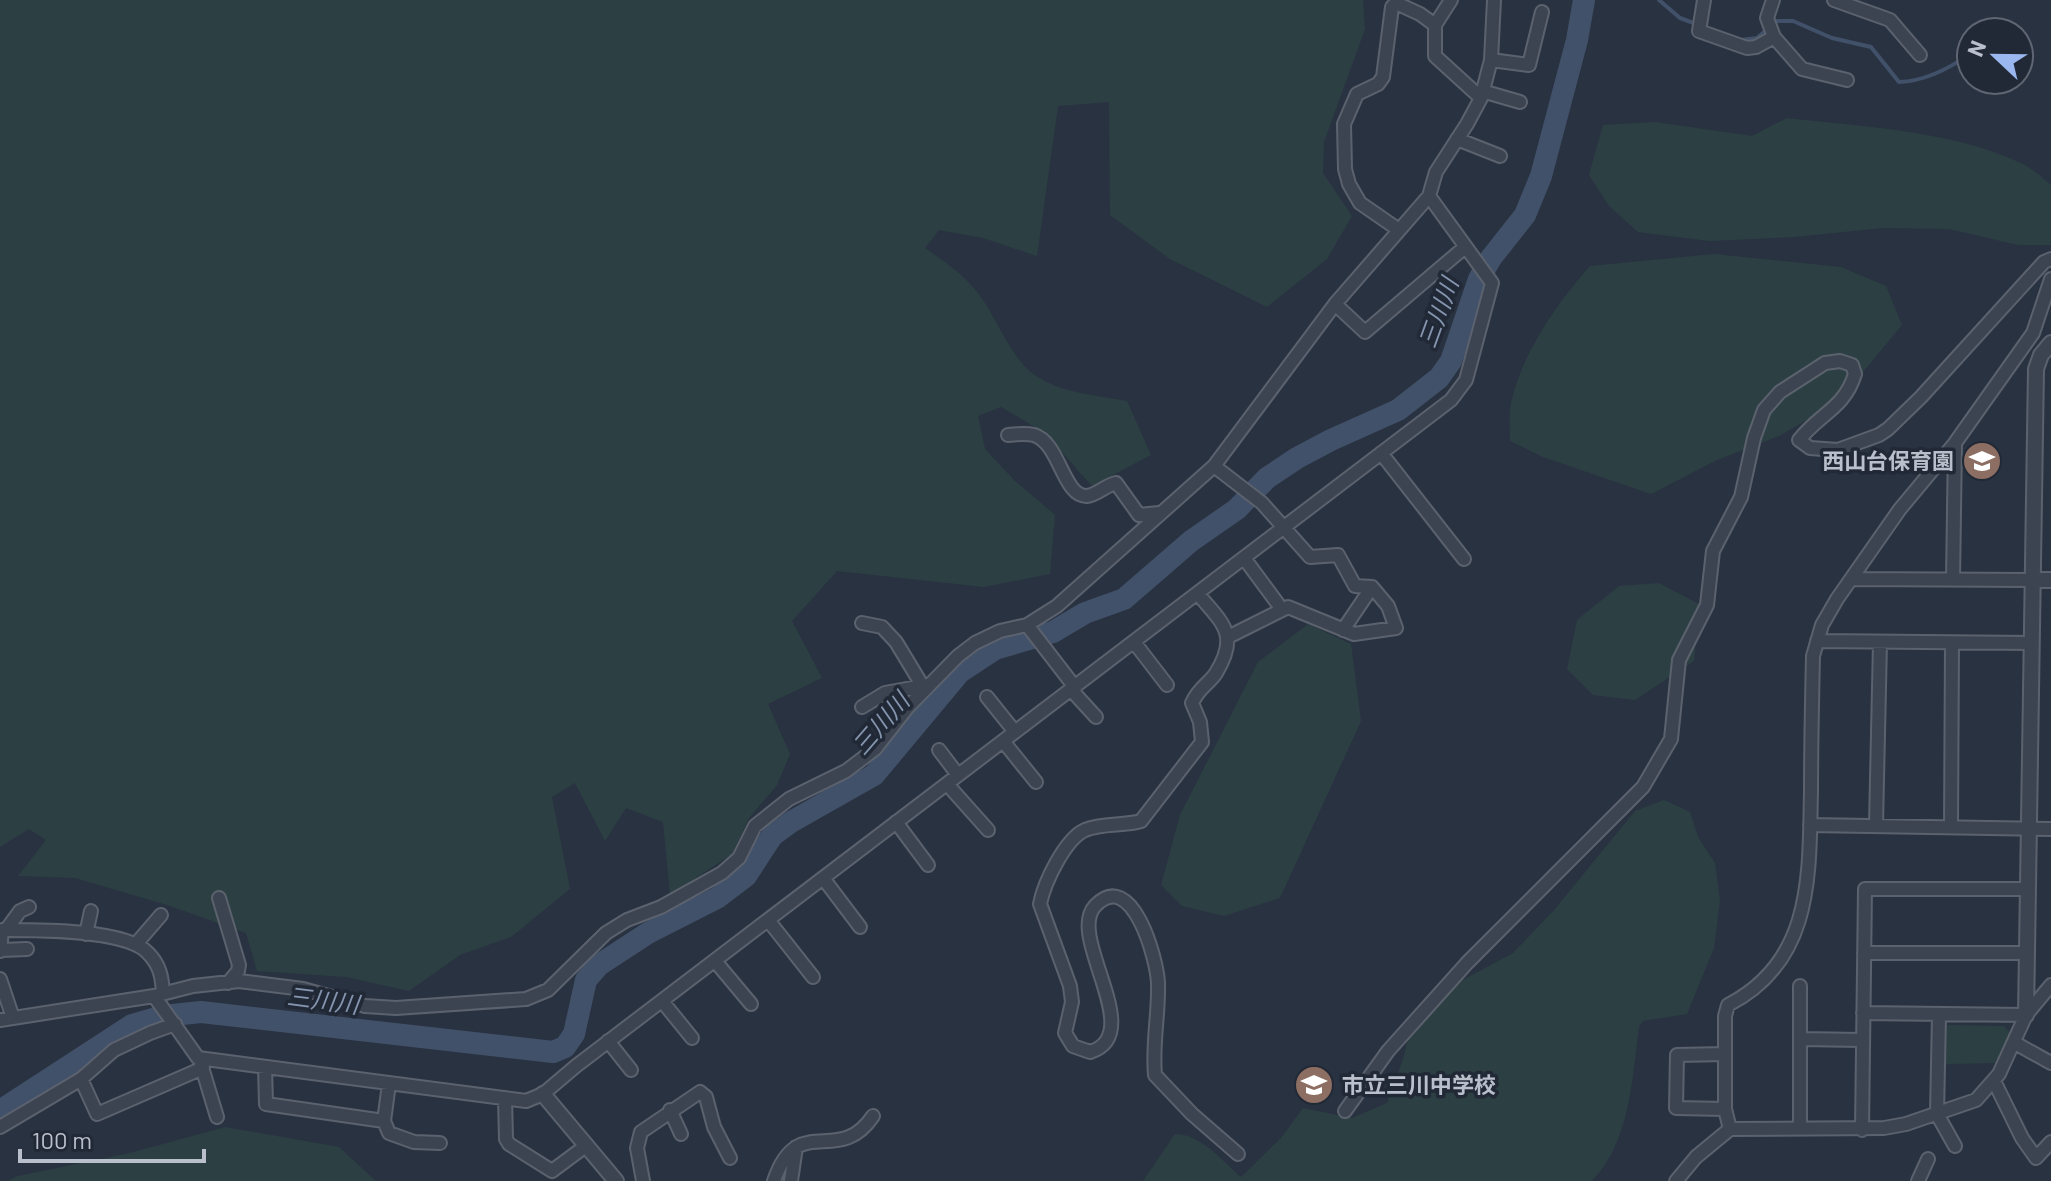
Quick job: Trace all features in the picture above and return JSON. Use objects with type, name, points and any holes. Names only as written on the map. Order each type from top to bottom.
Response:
[{"type":"street","points":[[1451,0],[1435,25],[1435,56],[1481,94],[1520,102]]},
{"type":"street","points":[[0,979],[7,1019],[193,986],[228,983],[264,983],[303,989],[365,1006],[396,1008],[535,997],[548,990],[606,933],[722,873],[739,858],[755,826],[789,799],[846,771],[875,749],[923,681],[975,643],[1000,631],[1028,627],[1057,606],[1214,466],[1335,304],[1429,196],[1436,172],[1481,94],[1491,60],[1494,0]]},
{"type":"street","points":[[1704,0],[1699,31],[1747,48],[1756,47],[1770,29],[1773,0]]},
{"type":"street","points":[[1834,0],[1890,20],[1920,55]]},
{"type":"street","points":[[1399,230],[1354,196],[1345,169],[1344,124],[1357,94],[1378,84],[1383,77],[1392,7],[1396,3],[1403,4],[1435,25]]},
{"type":"street","points":[[1491,60],[1529,65],[1542,12]]},
{"type":"street","points":[[1770,29],[1802,69],[1847,80]]},
{"type":"street","points":[[1457,139],[1500,156]]},
{"type":"street","points":[[81,1079],[97,1114],[200,1063],[265,1067],[526,1101],[543,1094],[608,1041],[1451,400],[1466,380],[1492,283],[1429,196]]},
{"type":"street","points":[[1335,304],[1365,332],[1465,247]]},
{"type":"street","points":[[1345,1111],[1388,1051],[1467,963],[1643,787],[1671,739],[1679,660],[1707,605],[1713,551],[1741,497],[1754,438],[1764,410],[1780,392],[1825,363],[1840,361],[1852,365],[1855,374],[1850,392],[1840,404],[1813,422],[1799,440],[1810,448],[1838,450],[1879,435],[1921,397],[2044,262],[2051,259]]},
{"type":"street","points":[[1730,1129],[1725,1109],[1728,1005],[1776,968],[1797,929],[1807,887],[1813,666],[1817,641],[1829,612],[1900,509],[1955,443],[2033,333],[2051,279]]},
{"type":"street","points":[[2026,1015],[2036,369],[2050,345],[2033,333]]},
{"type":"street","points":[[1008,435],[1030,434],[1043,439],[1074,492],[1083,496],[1092,495],[1116,483],[1139,515],[1159,513]]},
{"type":"street","points":[[1953,579],[1955,443]]},
{"type":"street","points":[[1381,453],[1464,559]]},
{"type":"street","points":[[1214,466],[1262,503],[1310,557],[1338,555],[1355,586],[1372,587],[1388,606],[1396,628],[1354,634],[1288,607],[1228,637]]},
{"type":"street","points":[[1244,558],[1278,604]]},
{"type":"street","points":[[1851,579],[2051,580]]},
{"type":"street","points":[[1343,630],[1372,587]]},
{"type":"street","points":[[1198,594],[1226,628],[1228,637],[1215,675],[1201,687],[1192,703],[1202,732],[1202,742],[1141,821],[1092,828],[1078,835],[1051,872],[1040,904],[1070,986],[1072,1002],[1065,1033],[1073,1046],[1090,1052],[1102,1046],[1112,1029],[1110,1009],[1089,932],[1090,914],[1098,904],[1113,898],[1123,899],[1134,909],[1145,933],[1158,980],[1155,1075],[1192,1114],[1238,1154]]},
{"type":"street","points":[[862,623],[882,627],[923,681]]},
{"type":"street","points":[[1028,627],[1074,686],[1075,694],[1096,717]]},
{"type":"street","points":[[1817,641],[2032,643]]},
{"type":"street","points":[[1134,642],[1167,685]]},
{"type":"street","points":[[1876,825],[1880,642]]},
{"type":"street","points":[[1951,826],[1952,644]]},
{"type":"street","points":[[862,707],[885,693],[923,681]]},
{"type":"street","points":[[987,697],[1015,732]]},
{"type":"street","points":[[1003,741],[1036,782]]},
{"type":"street","points":[[939,750],[952,780],[988,830]]},
{"type":"street","points":[[896,822],[928,865]]},
{"type":"street","points":[[1810,825],[2051,829]]},
{"type":"street","points":[[823,878],[860,927]]},
{"type":"street","points":[[1862,1130],[1865,889],[2027,889]]},
{"type":"street","points":[[219,898],[239,965],[228,983]]},
{"type":"street","points":[[27,949],[0,951],[3,930],[20,911],[29,907]]},
{"type":"street","points":[[86,934],[91,911]]},
{"type":"street","points":[[136,944],[161,915]]},
{"type":"street","points":[[768,920],[813,977]]},
{"type":"street","points":[[3,930],[86,934],[136,944],[147,951],[157,963],[162,976],[158,994],[200,1063],[217,1117]]},
{"type":"street","points":[[1864,953],[2026,953]]},
{"type":"street","points":[[715,961],[751,1004]]},
{"type":"street","points":[[1676,1181],[1696,1157],[1730,1129],[1862,1130],[1906,1124],[1976,1100],[1994,1081],[2026,1015],[2051,985]]},
{"type":"street","points":[[1800,986],[1800,1128]]},
{"type":"street","points":[[662,1001],[692,1038]]},
{"type":"street","points":[[1863,1013],[2026,1015]]},
{"type":"street","points":[[1939,1015],[1937,1114],[1955,1146]]},
{"type":"street","points":[[0,1127],[81,1079],[114,1050],[175,1024]]},
{"type":"street","points":[[1800,1039],[1862,1040]]},
{"type":"street","points":[[608,1041],[631,1070]]},
{"type":"street","points":[[2015,1043],[2051,1063]]},
{"type":"street","points":[[1725,1054],[1677,1055],[1676,1108],[1725,1109]]},
{"type":"street","points":[[265,1067],[266,1104],[384,1121]]},
{"type":"street","points":[[1994,1081],[2022,1138],[2036,1158],[2051,1142]]},
{"type":"street","points":[[389,1084],[384,1121],[389,1133],[414,1142],[440,1143]]},
{"type":"street","points":[[643,1181],[637,1141],[641,1132],[700,1092],[706,1097],[714,1127],[730,1158]]},
{"type":"street","points":[[543,1094],[616,1181]]},
{"type":"street","points":[[505,1098],[506,1139],[509,1144],[552,1171],[587,1145]]},
{"type":"street","points":[[670,1110],[681,1134]]},
{"type":"street","points":[[774,1181],[785,1157],[796,1147],[810,1141],[847,1140],[861,1132],[873,1116]]},
{"type":"street","points":[[791,1181],[796,1147]]},
{"type":"street","points":[[1918,1181],[1928,1159]]},
{"type":"green space","points":[[0,0],[1363,0],[1365,29],[1324,142],[1323,173],[1352,216],[1327,259],[1267,307],[1170,259],[1110,215],[1109,102],[1058,106],[1037,256],[983,238],[939,230],[925,248],[972,285],[1017,357],[1033,374],[1066,389],[1127,401],[1151,455],[1092,486],[1045,433],[1001,407],[978,416],[985,449],[1014,480],[1055,515],[1050,574],[984,587],[837,571],[792,621],[822,678],[768,704],[790,754],[777,785],[749,818],[732,854],[670,895],[663,822],[626,808],[605,841],[575,783],[552,797],[570,889],[511,937],[460,955],[409,991],[346,977],[257,971],[246,933],[167,905],[75,878],[18,876],[46,840],[29,829],[0,847]]},
{"type":"green space","points":[[1787,118],[1936,137],[1965,143],[2021,163],[2051,185],[2051,245],[2018,245],[1949,229],[1883,228],[1709,241],[1638,232],[1609,206],[1589,175],[1603,125],[1655,122],[1752,136]]},
{"type":"green space","points":[[1714,254],[1841,267],[1886,286],[1902,325],[1839,401],[1781,435],[1717,460],[1651,494],[1543,457],[1510,441],[1511,403],[1532,347],[1553,313],[1590,266]]},
{"type":"green space","points":[[1659,583],[1699,604],[1694,661],[1635,700],[1593,695],[1567,669],[1577,620],[1619,586]]},
{"type":"green space","points":[[1308,624],[1351,644],[1361,721],[1280,898],[1224,916],[1182,906],[1161,885],[1180,815],[1258,662]]},
{"type":"green space","points":[[1664,800],[1690,812],[1698,837],[1715,863],[1720,901],[1714,948],[1687,1014],[1643,1021],[1639,1027],[1622,1129],[1605,1165],[1592,1181],[1143,1181],[1175,1134],[1202,1143],[1241,1177],[1281,1138],[1303,1108],[1352,1118],[1387,1103],[1416,1010],[1513,953],[1555,909],[1635,811]]},
{"type":"green space","points":[[1946,1025],[2004,1026],[2011,1034],[1995,1063],[1946,1064]]},
{"type":"green space","points":[[225,1127],[339,1147],[376,1181],[8,1181],[18,1176],[130,1153]]},
{"type":"waterway","name":"三川川","points":[[0,1111],[132,1025],[163,1016],[201,1012],[553,1052],[565,1047],[574,1034],[586,980],[599,965],[648,933],[717,898],[746,876],[772,836],[874,775],[960,672],[995,649],[1053,632],[1085,613],[1124,599],[1191,541],[1237,509],[1267,478],[1331,440],[1398,410],[1439,378],[1451,361],[1479,279],[1491,258],[1525,215],[1541,176],[1577,40],[1584,0]]},
{"type":"waterway","points":[[1659,0],[1680,18],[1699,25]]},
{"type":"waterway","points":[[1741,40],[1757,38],[1777,21],[1793,21],[1832,38],[1871,47],[1899,82],[1919,79],[1955,63]]},
{"type":"place","name":"西山台保育園","points":[[1982,461]]},
{"type":"place","name":"市立三川中学校","points":[[1314,1085]]}]
